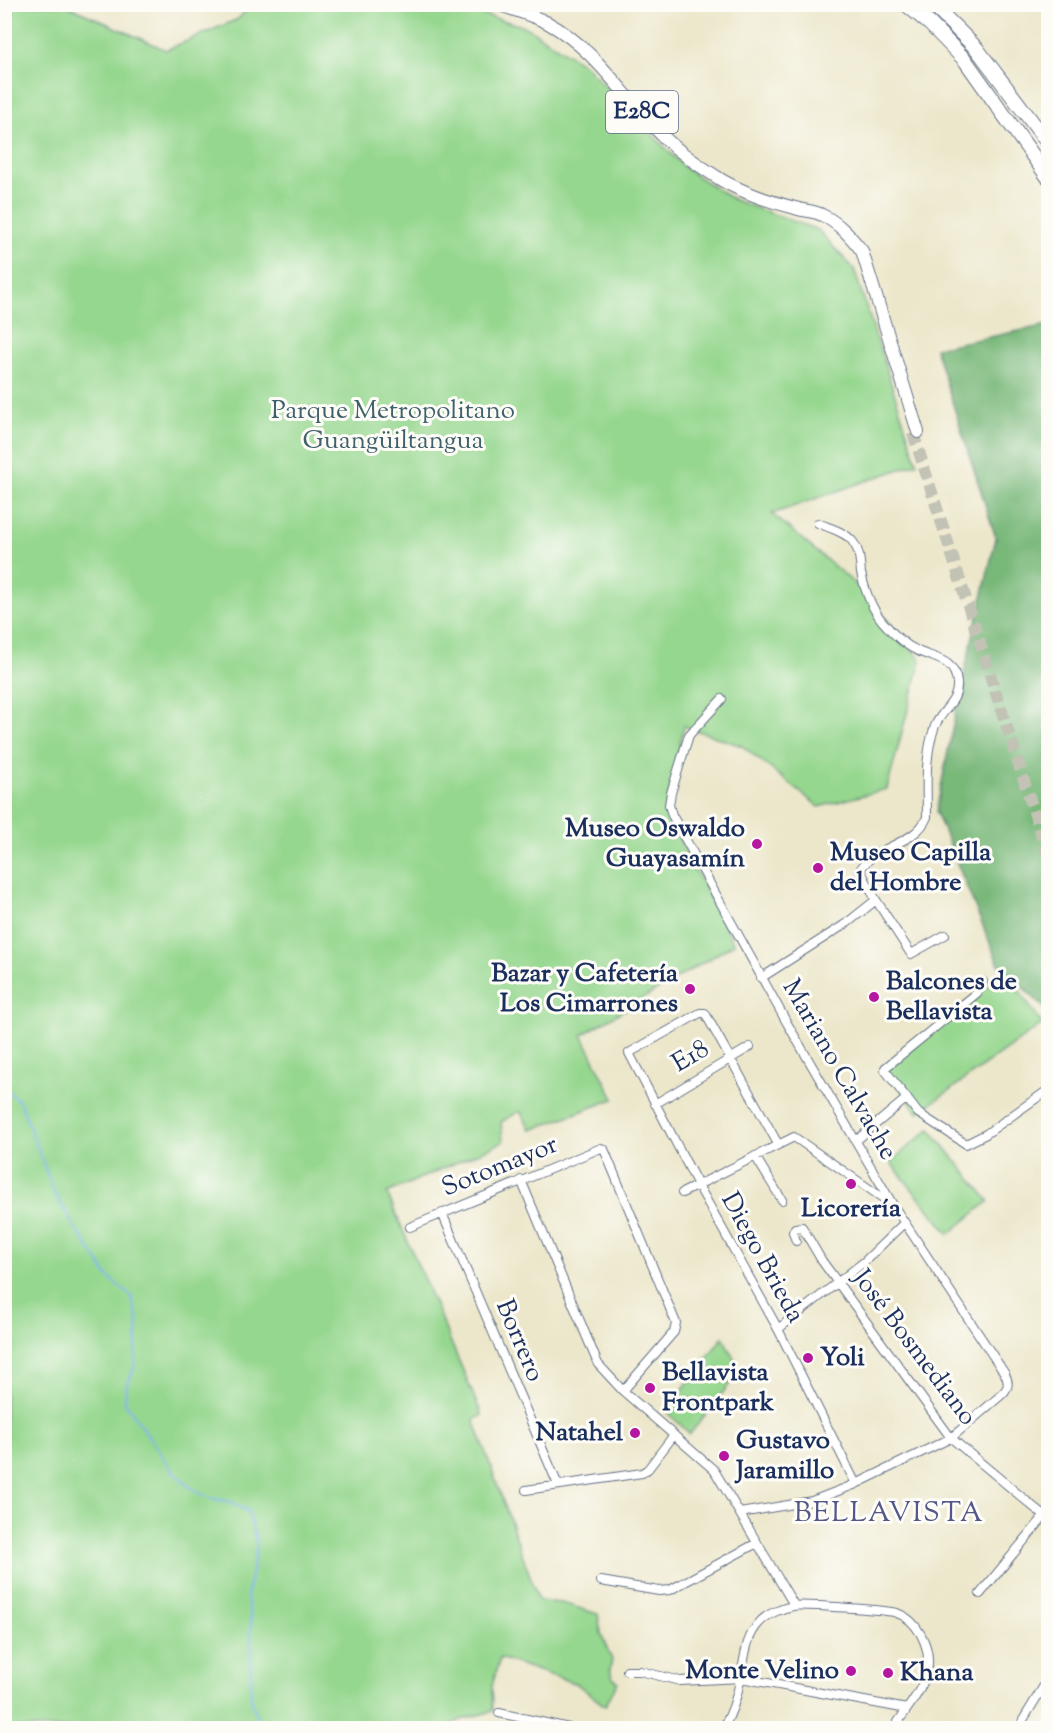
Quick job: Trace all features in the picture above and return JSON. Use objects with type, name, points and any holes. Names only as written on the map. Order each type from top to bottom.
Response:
[{"type":"highway","points":[[906,4],[930,24],[965,60],[1048,177]]},
{"type":"highway","points":[[932,4],[977,49],[1048,143]]},
{"type":"main road","name":"E28C","points":[[497,4],[524,12],[550,24],[577,44],[598,63],[666,140],[692,160],[726,182],[759,197],[795,208],[825,225],[849,245],[862,271],[915,432]]},
{"type":"street","points":[[818,523],[847,536],[854,543],[870,603],[894,635],[918,651],[944,659],[955,674],[958,684],[956,697],[935,724],[929,748],[927,817],[924,824],[918,831],[860,870],[876,900],[911,954],[945,935]]},
{"type":"street","name":"Mariano Calvache","points":[[722,699],[689,735],[669,805],[672,815],[761,978],[857,1140],[892,1205],[1008,1380],[1004,1393],[951,1438]]},
{"type":"street","points":[[761,978],[847,923],[876,900]]},
{"type":"street","points":[[982,982],[977,993],[884,1069],[918,1113],[966,1144],[986,1134],[1048,1090]]},
{"type":"street","name":"Diego Brieda","points":[[731,1058],[706,1014],[703,1013],[629,1053],[698,1185],[778,1329],[856,1484]]},
{"type":"street","name":"E18","points":[[655,1104],[750,1047]]},
{"type":"street","points":[[731,1058],[778,1144]]},
{"type":"street","points":[[857,1140],[907,1098]]},
{"type":"street","points":[[682,1193],[796,1137],[892,1205]]},
{"type":"street","name":"Sotomayor","points":[[410,1227],[601,1148],[605,1150],[676,1323],[674,1332],[623,1391]]},
{"type":"street","points":[[755,1156],[782,1200]]},
{"type":"street","points":[[522,1180],[595,1360],[623,1391],[710,1465],[794,1605]]},
{"type":"street","name":"Borrero","points":[[442,1213],[558,1485]]},
{"type":"street","points":[[778,1329],[864,1263],[904,1222]]},
{"type":"street","name":"José Bosmediano","points":[[796,1241],[793,1232],[795,1228],[802,1227],[822,1261],[951,1438],[1047,1515]]},
{"type":"street","points":[[526,1490],[642,1473],[648,1469],[674,1435]]},
{"type":"street","points":[[740,1513],[812,1501],[856,1484],[951,1438]]},
{"type":"street","points":[[980,1594],[985,1585],[1047,1515]]},
{"type":"street","points":[[601,1581],[659,1591],[670,1590],[757,1543]]},
{"type":"street","points":[[723,1728],[732,1710],[741,1678],[745,1651],[757,1626],[760,1621],[794,1605],[896,1612],[915,1626],[925,1644],[928,1664],[921,1688],[894,1728]]},
{"type":"street","points":[[627,1671],[639,1671],[680,1681],[741,1678],[907,1709]]},
{"type":"street","points":[[1020,1728],[1048,1679]]},
{"type":"street","points":[[499,1713],[569,1728]]},
{"type":"street","points":[[542,1728],[552,1724]]},
{"type":"green space","name":"Parque Metropolitano Guangüiltangua","points":[[5,5],[68,5],[166,50],[238,19],[251,5],[450,5],[526,27],[585,65],[685,168],[734,200],[818,230],[854,269],[917,463],[772,514],[860,588],[921,660],[887,789],[819,807],[742,746],[684,726],[665,812],[734,944],[582,1035],[614,1099],[531,1130],[520,1111],[501,1122],[503,1142],[387,1193],[482,1415],[474,1420],[539,1601],[562,1603],[598,1614],[601,1633],[612,1660],[610,1670],[613,1678],[618,1682],[605,1706],[577,1684],[500,1658],[492,1686],[493,1711],[443,1728],[5,1728]]},
{"type":"green space","points":[[1048,325],[1048,1011],[999,965],[936,812],[959,695],[996,538],[935,348]]},
{"type":"green space","points":[[1006,971],[1042,1024],[918,1113],[885,1068]]},
{"type":"green space","points":[[930,1129],[989,1201],[949,1234],[890,1162]]},
{"type":"green space","points":[[723,1337],[740,1371],[690,1434],[666,1411]]},
{"type":"waterway","points":[[4,1087],[20,1102],[53,1190],[72,1223],[110,1279],[131,1296],[138,1321],[135,1366],[126,1388],[125,1402],[171,1469],[188,1486],[209,1498],[231,1502],[248,1511],[257,1544],[247,1596],[251,1618],[251,1698],[257,1719],[256,1728]]},
{"type":"tunnel","points":[[913,433],[1048,856]]},
{"type":"place","name":"Museo Oswaldo Guayasamín","points":[[757,844]]},
{"type":"place","name":"Museo Capilla del Hombre","points":[[818,868]]},
{"type":"place","name":"Bazar y Cafetería Los Cimarrones","points":[[690,989]]},
{"type":"place","name":"Balcones de Bellavista","points":[[874,997]]},
{"type":"place","name":"Licorería","points":[[851,1184]]},
{"type":"place","name":"Yoli","points":[[808,1358]]},
{"type":"place","name":"Bellavista Frontpark","points":[[650,1388]]},
{"type":"place","name":"Natahel","points":[[635,1433]]},
{"type":"place","name":"Gustavo Jaramillo","points":[[724,1456]]},
{"type":"place","name":"Monte Velino","points":[[851,1671]]},
{"type":"place","name":"Khana","points":[[888,1673]]},
{"type":"district","name":"BELLAVISTA","points":[[889,1514]]}]
